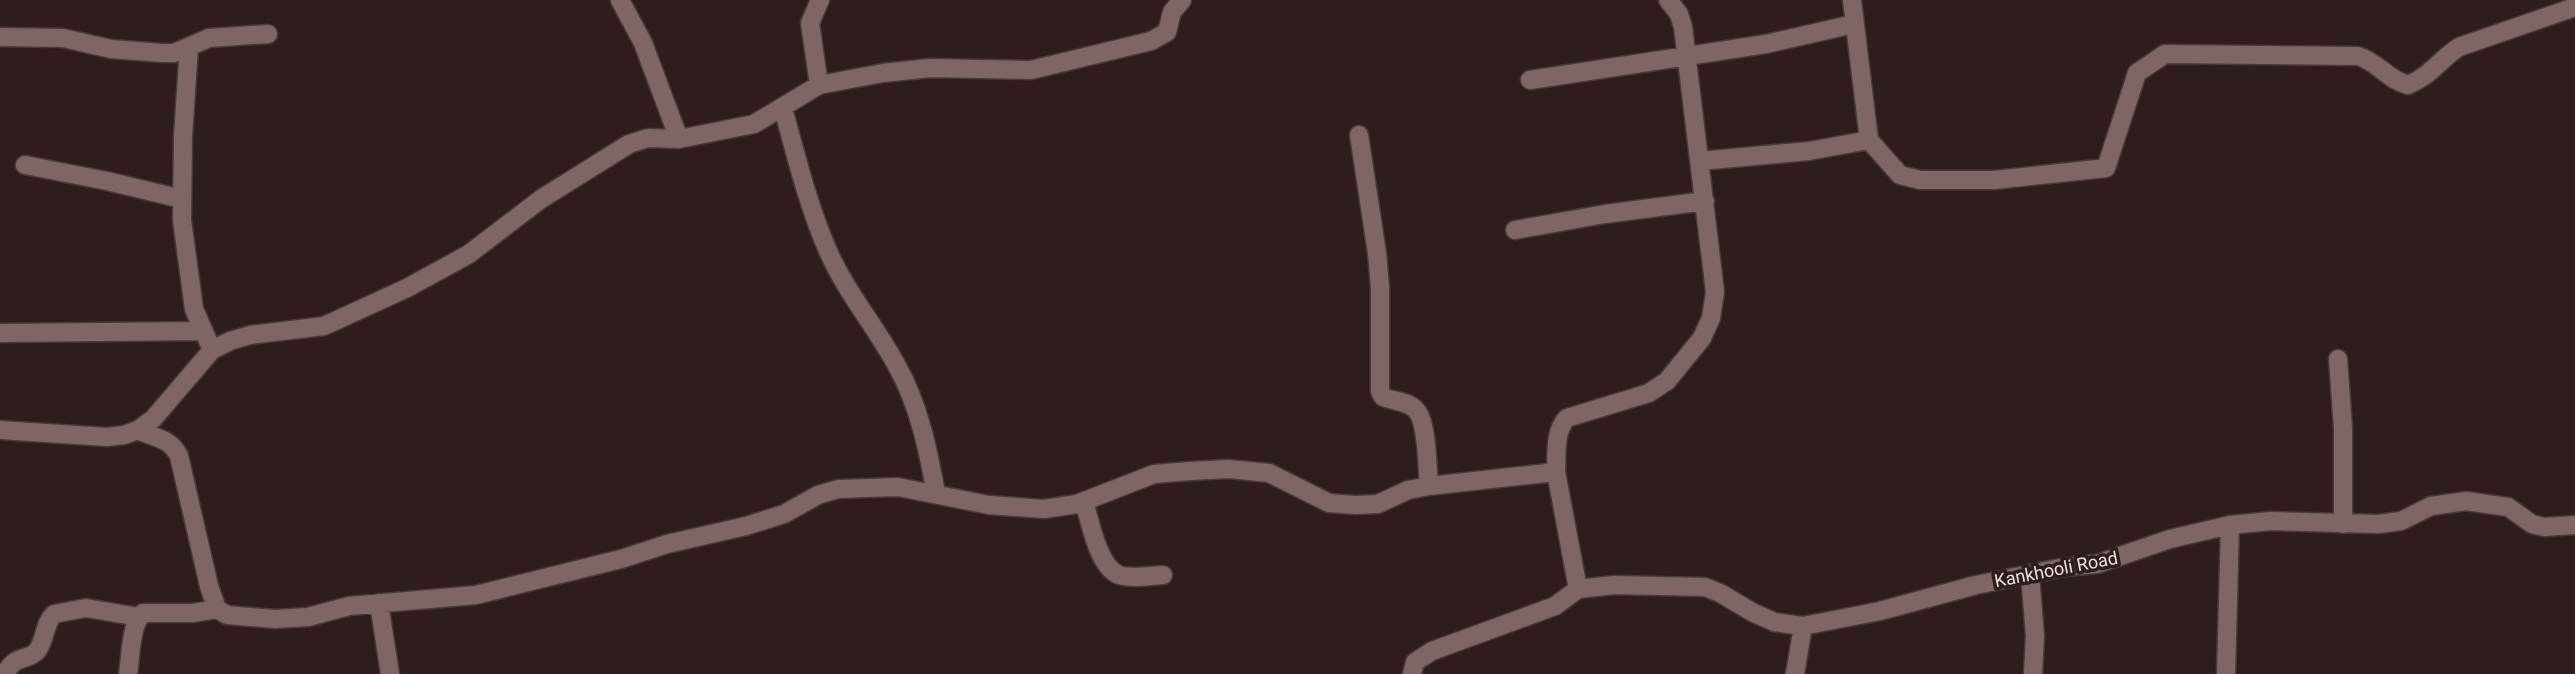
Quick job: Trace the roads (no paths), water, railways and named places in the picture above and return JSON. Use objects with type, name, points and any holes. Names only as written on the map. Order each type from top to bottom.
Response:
[{"type":"street","points":[[620,0],[643,43],[679,139]]},
{"type":"street","points":[[819,85],[810,23],[820,0]]},
{"type":"street","points":[[0,430],[107,437],[138,430],[153,419],[212,350],[250,335],[324,326],[428,278],[469,254],[541,199],[629,144],[648,138],[679,139],[754,124],[819,85],[883,73],[930,68],[1031,69],[1055,65],[1162,37],[1170,26],[1172,12],[1182,0]]},
{"type":"street","points":[[1412,674],[1415,662],[1432,652],[1555,606],[1578,589],[1556,472],[1557,437],[1561,425],[1567,418],[1649,393],[1667,381],[1702,338],[1712,318],[1715,292],[1687,54],[1679,14],[1668,0]]},
{"type":"street","points":[[1852,0],[1869,140],[1900,175],[1920,180],[1994,180],[2106,168],[2137,73],[2165,54],[2358,56],[2369,59],[2396,82],[2408,85],[2432,73],[2448,54],[2459,47],[2575,7]]},
{"type":"street","points":[[1530,80],[1766,44],[1854,24]]},
{"type":"street","points":[[0,37],[63,38],[111,50],[174,53],[209,38],[268,34]]},
{"type":"street","points":[[189,47],[182,199],[186,263],[194,309],[212,350]]},
{"type":"street","points":[[783,108],[805,189],[829,253],[847,287],[899,368],[915,405],[926,442],[936,493]]},
{"type":"street","points":[[1359,135],[1380,287],[1380,391],[1383,397],[1418,411],[1423,425],[1429,486]]},
{"type":"street","points":[[1700,161],[1797,152],[1869,140]]},
{"type":"street","points":[[24,165],[182,199]]},
{"type":"street","points":[[1515,230],[1605,214],[1704,201]]},
{"type":"street","points":[[0,333],[204,331]]},
{"type":"street","points":[[2338,359],[2343,428],[2343,524]]},
{"type":"street","points":[[138,430],[166,440],[174,446],[179,456],[210,593],[217,609],[227,615],[275,619],[308,617],[349,606],[476,595],[515,586],[621,559],[667,544],[746,526],[784,514],[818,495],[838,489],[898,487],[1016,509],[1044,509],[1084,501],[1154,474],[1252,470],[1269,473],[1329,503],[1354,505],[1378,504],[1408,490],[1429,486],[1556,472]]},
{"type":"street","points":[[1084,501],[1098,547],[1111,571],[1121,576],[1133,577],[1163,575]]},
{"type":"street","name":"Kankhooli Road","points":[[1578,589],[1614,585],[1705,587],[1774,622],[1803,626],[1880,611],[1976,585],[2097,564],[2170,539],[2230,525],[2272,521],[2378,524],[2401,521],[2431,506],[2466,501],[2508,508],[2532,524],[2544,527],[2575,525]]},
{"type":"street","points":[[2226,674],[2230,525]]},
{"type":"street","points":[[2030,575],[2035,636],[2033,674]]},
{"type":"street","points":[[379,603],[390,674]]},
{"type":"street","points":[[5,674],[13,661],[34,654],[39,648],[45,629],[54,614],[86,608],[139,617]]},
{"type":"street","points":[[128,674],[139,617],[143,613],[193,613],[217,609]]},
{"type":"street","points":[[1795,674],[1803,626]]}]
